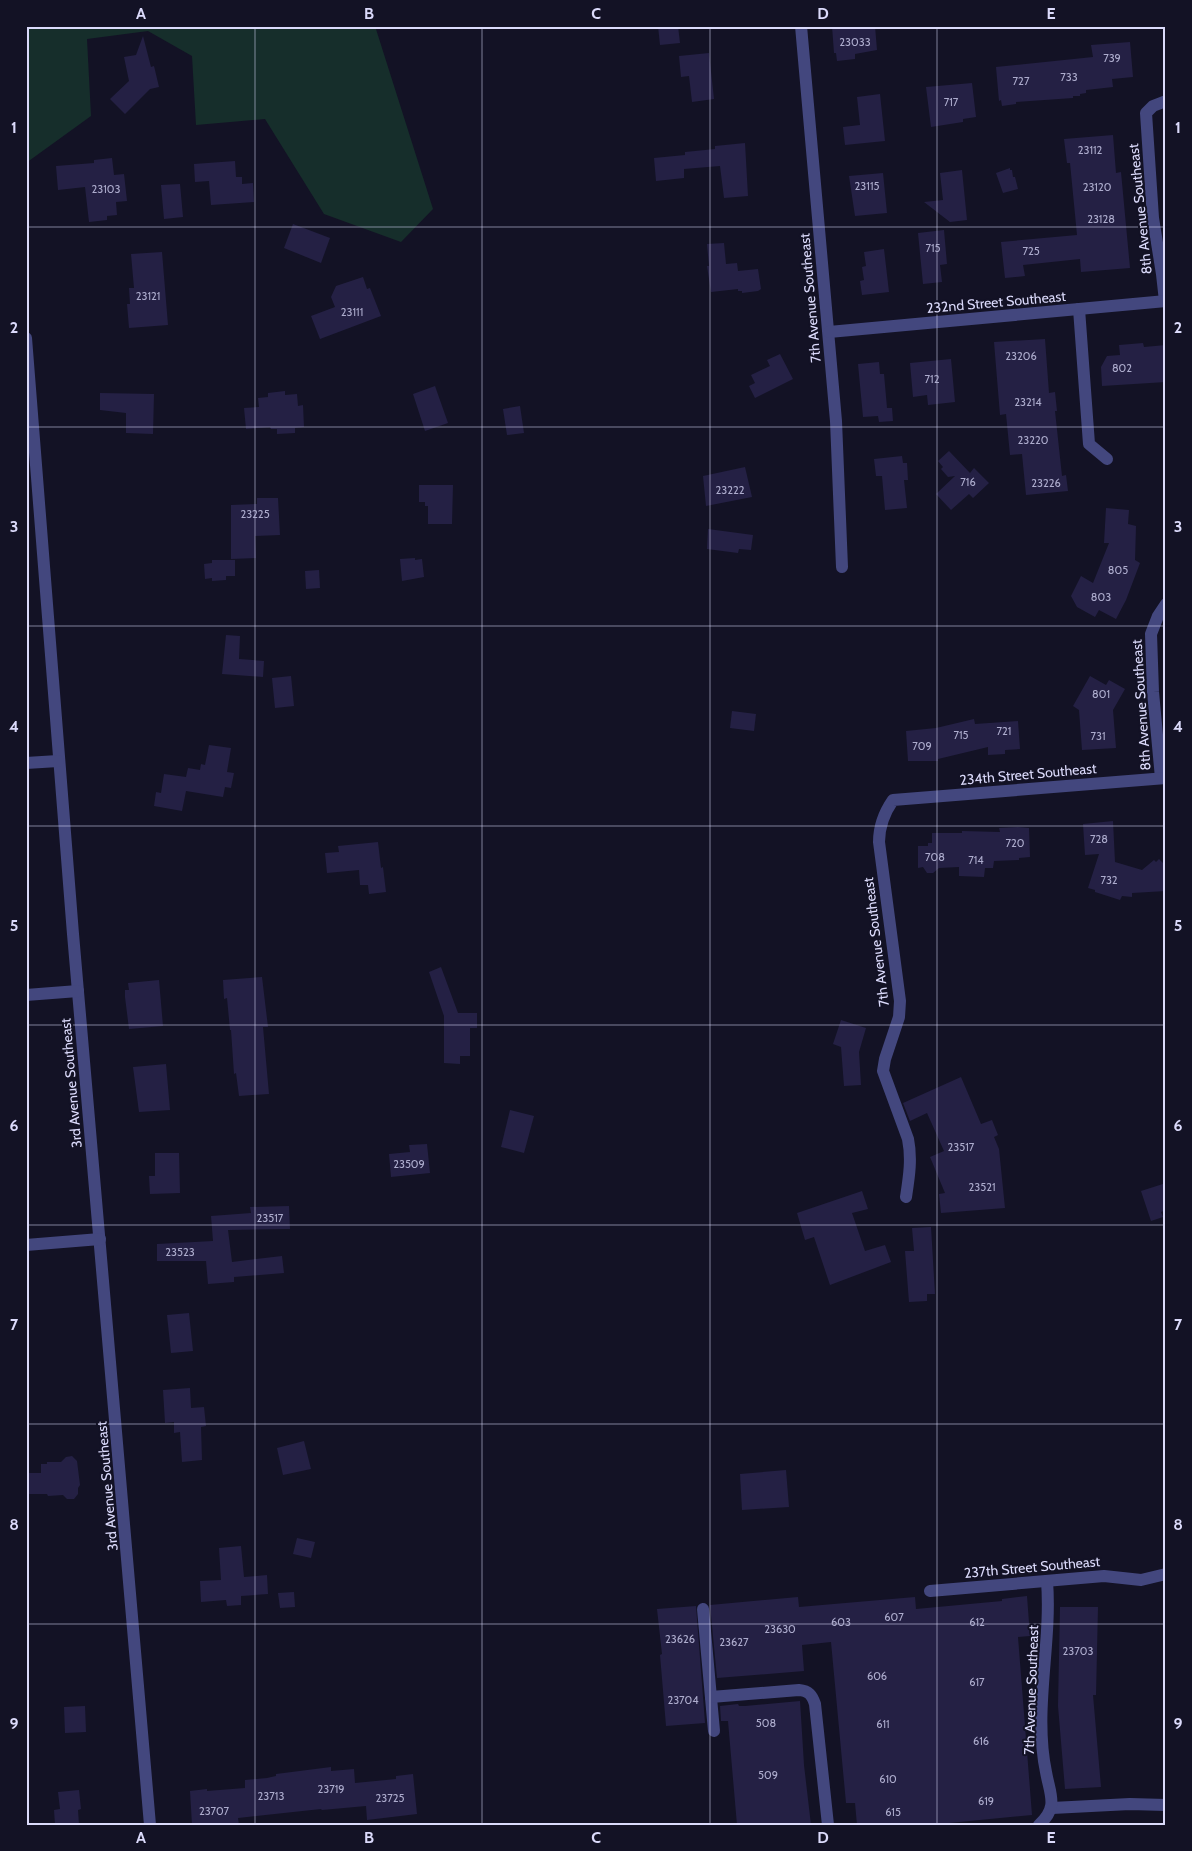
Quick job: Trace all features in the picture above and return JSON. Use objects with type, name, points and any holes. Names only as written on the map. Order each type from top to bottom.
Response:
[{"type":"street","name":"7th Avenue Southeast","points":[[801,26],[836,421],[842,567]]},
{"type":"street","name":"8th Avenue Southeast","points":[[1165,301],[1153,218],[1146,113],[1153,106],[1166,101]]},
{"type":"street","name":"232nd Street Southeast","points":[[829,332],[1165,301]]},
{"type":"street","points":[[1079,309],[1089,444],[1107,460]]},
{"type":"street","name":"3rd Avenue Southeast","points":[[26,338],[58,761],[150,1825]]},
{"type":"street","name":"8th Avenue Southeast","points":[[1163,778],[1153,692],[1151,634],[1158,616],[1166,604]]},
{"type":"street","points":[[26,763],[58,761]]},
{"type":"street","name":"234th Street Southeast","points":[[893,800],[1163,778]]},
{"type":"street","name":"7th Avenue Southeast","points":[[893,800],[884,813],[879,831],[879,842],[900,1001],[899,1017],[885,1058],[883,1071],[909,1145],[910,1167],[906,1197]]},
{"type":"street","points":[[26,995],[78,991]]},
{"type":"street","points":[[26,1244],[100,1239]]},
{"type":"street","name":"237th Street Southeast","points":[[930,1591],[1104,1576],[1141,1580],[1166,1574]]},
{"type":"street","name":"7th Avenue Southeast","points":[[1047,1581],[1048,1629],[1042,1730],[1044,1762],[1052,1795],[1052,1808]]},
{"type":"street","points":[[703,1609],[714,1731]]},
{"type":"street","points":[[711,1697],[798,1690],[806,1691],[812,1696],[815,1704],[828,1825]]},
{"type":"street","points":[[1039,1825],[1052,1808],[1130,1804],[1166,1805]]},
{"type":"green space","points":[[26,26],[375,26],[433,209],[401,242],[324,214],[265,119],[196,125],[192,56],[148,31],[87,39],[91,116],[26,163]]},
{"type":"building","points":[[658,26],[678,26],[680,43],[660,45]]},
{"type":"building","points":[[832,26],[875,26],[877,50],[855,54],[855,59],[837,61],[836,53],[834,53]]},
{"type":"building","points":[[143,36],[151,67],[154,66],[159,87],[150,89],[125,114],[110,99],[129,81],[124,57],[136,55]]},
{"type":"building","points":[[1130,42],[1133,77],[1112,79],[1113,87],[1086,90],[1086,93],[1080,94],[1080,96],[1073,96],[1073,98],[1016,102],[1016,104],[1002,106],[1001,100],[999,101],[996,67],[1093,57],[1091,45]]},
{"type":"building","points":[[709,53],[714,99],[692,102],[689,76],[681,77],[679,56]]},
{"type":"building","points":[[972,83],[976,117],[963,119],[963,122],[931,127],[926,87]]},
{"type":"building","points":[[880,94],[885,141],[845,145],[843,127],[860,125],[857,97]]},
{"type":"building","points":[[1113,135],[1116,173],[1121,172],[1130,268],[1081,272],[1080,259],[1023,265],[1025,276],[1005,278],[1001,242],[1077,235],[1070,163],[1067,163],[1064,139]]},
{"type":"building","points":[[745,143],[748,196],[724,198],[720,166],[684,169],[684,178],[656,181],[654,158],[685,155],[685,152],[715,149],[715,146]]},
{"type":"building","points":[[112,158],[114,175],[124,174],[127,201],[116,202],[117,215],[107,216],[107,220],[89,222],[85,187],[58,190],[56,166],[94,163],[94,160]]},
{"type":"building","points":[[235,161],[236,177],[242,177],[242,184],[253,183],[254,202],[211,205],[209,181],[195,182],[194,164]]},
{"type":"building","points":[[1010,168],[1018,189],[1003,193],[996,173]]},
{"type":"building","points":[[962,170],[967,220],[950,222],[924,202],[943,200],[940,173]]},
{"type":"building","points":[[883,173],[887,213],[855,216],[849,176]]},
{"type":"building","points":[[180,184],[183,217],[164,219],[161,185]]},
{"type":"building","points":[[293,224],[330,238],[321,263],[284,248]]},
{"type":"building","points":[[944,230],[947,264],[940,265],[942,282],[923,284],[918,233]]},
{"type":"building","points":[[724,243],[726,264],[737,263],[738,271],[758,269],[761,289],[742,293],[738,289],[711,292],[707,266],[709,266],[707,244]]},
{"type":"building","points":[[884,249],[889,292],[862,295],[860,281],[864,280],[862,267],[866,266],[864,252]]},
{"type":"building","points":[[162,252],[168,325],[129,328],[127,304],[130,304],[129,288],[134,288],[131,254]]},
{"type":"building","points":[[363,277],[367,289],[370,288],[381,316],[320,339],[311,316],[335,307],[331,297],[336,286]]},
{"type":"building","points":[[1045,339],[1049,393],[1055,392],[1057,411],[1055,411],[1062,476],[1066,475],[1068,491],[1026,495],[1022,454],[1010,455],[1006,414],[1000,415],[994,342]]},
{"type":"building","points":[[1143,343],[1144,347],[1166,345],[1166,382],[1102,386],[1101,367],[1107,356],[1120,355],[1119,345]]},
{"type":"building","points":[[780,354],[793,379],[755,398],[749,386],[755,383],[751,375],[770,366],[767,360]]},
{"type":"building","points":[[951,359],[955,402],[928,405],[927,395],[913,397],[910,363]]},
{"type":"building","points":[[879,362],[880,374],[884,374],[887,408],[892,408],[893,421],[879,422],[878,416],[863,417],[858,364]]},
{"type":"building","points":[[435,386],[448,423],[425,431],[413,394]]},
{"type":"building","points":[[285,391],[285,395],[297,394],[298,406],[303,405],[304,427],[295,428],[295,433],[277,434],[277,429],[271,429],[270,427],[246,429],[244,408],[259,407],[258,398],[268,397],[268,393]]},
{"type":"building","points":[[100,393],[154,394],[153,434],[126,433],[126,413],[100,410]]},
{"type":"building","points":[[520,406],[524,433],[507,435],[503,409]]},
{"type":"building","points":[[949,451],[970,473],[974,468],[989,483],[973,498],[969,494],[951,510],[936,494],[955,476],[948,477],[941,469],[943,467],[938,461]]},
{"type":"building","points":[[902,456],[903,463],[907,463],[908,480],[904,480],[907,508],[885,510],[882,476],[876,476],[874,459]]},
{"type":"building","points":[[745,467],[752,497],[706,506],[703,476]]},
{"type":"building","points":[[419,485],[453,485],[452,524],[428,524],[428,506],[425,506],[425,502],[419,502]]},
{"type":"building","points":[[257,498],[278,498],[280,535],[255,536],[256,558],[231,559],[231,505],[257,504]]},
{"type":"building","points":[[1106,508],[1129,510],[1128,524],[1136,526],[1135,560],[1140,563],[1126,600],[1116,619],[1099,610],[1095,617],[1077,607],[1071,596],[1081,576],[1093,583],[1109,543],[1104,543]]},
{"type":"building","points":[[708,529],[753,535],[751,550],[739,549],[738,553],[707,549]]},
{"type":"building","points":[[415,558],[415,560],[422,559],[424,577],[402,581],[400,559]]},
{"type":"building","points":[[212,560],[235,560],[235,576],[226,576],[226,580],[212,581],[212,578],[205,579],[204,564],[212,563]]},
{"type":"building","points":[[319,570],[320,588],[306,589],[305,571]]},
{"type":"building","points":[[226,635],[240,636],[239,659],[264,661],[263,677],[222,674]]},
{"type":"building","points":[[291,676],[294,706],[275,708],[272,678]]},
{"type":"building","points":[[1090,676],[1106,685],[1109,680],[1125,689],[1113,710],[1116,748],[1082,750],[1079,710],[1073,706]]},
{"type":"building","points":[[732,711],[756,714],[754,731],[730,728]]},
{"type":"building","points":[[974,719],[975,724],[1018,721],[1020,749],[1005,750],[1005,754],[988,755],[988,747],[938,759],[938,761],[908,761],[906,731],[936,728]]},
{"type":"building","points":[[209,745],[231,748],[227,772],[234,773],[231,788],[225,787],[223,797],[186,791],[182,811],[154,806],[156,792],[161,793],[164,774],[186,777],[188,768],[200,770],[201,764],[205,765]]},
{"type":"building","points":[[1113,821],[1115,862],[1142,870],[1154,860],[1156,862],[1159,859],[1166,866],[1166,891],[1132,893],[1132,897],[1122,896],[1120,900],[1088,888],[1099,854],[1085,855],[1083,824]]},
{"type":"building","points":[[999,828],[1029,828],[1030,857],[1019,858],[1019,860],[994,861],[993,868],[985,868],[984,877],[959,876],[959,867],[939,868],[933,873],[927,873],[923,867],[918,868],[918,846],[928,846],[928,843],[932,843],[932,833],[962,833],[962,831],[1000,832]]},
{"type":"building","points":[[378,842],[386,892],[369,894],[368,885],[360,885],[359,870],[327,873],[325,853],[339,852],[338,846]]},
{"type":"building","points":[[441,967],[458,1013],[477,1013],[477,1028],[470,1028],[470,1056],[460,1056],[460,1064],[444,1063],[444,1016],[429,972]]},
{"type":"building","points":[[262,977],[268,1027],[263,1027],[269,1094],[239,1096],[236,1073],[234,1074],[231,1030],[227,998],[224,999],[223,980]]},
{"type":"building","points":[[159,980],[163,1026],[129,1029],[125,997],[125,990],[129,990],[128,983]]},
{"type":"building","points":[[841,1020],[866,1028],[859,1052],[861,1085],[844,1086],[841,1047],[833,1044]]},
{"type":"building","points":[[166,1064],[170,1110],[139,1112],[133,1067]]},
{"type":"building","points":[[961,1077],[981,1124],[992,1120],[998,1135],[994,1137],[999,1149],[1005,1208],[941,1213],[939,1194],[945,1193],[930,1157],[944,1151],[927,1113],[910,1121],[903,1103]]},
{"type":"building","points":[[510,1110],[534,1116],[524,1153],[501,1147]]},
{"type":"building","points":[[427,1144],[430,1173],[391,1177],[389,1154],[410,1152],[409,1145]]},
{"type":"building","points":[[155,1153],[179,1153],[180,1193],[150,1194],[149,1176],[155,1176]]},
{"type":"building","points":[[1166,1183],[1166,1210],[1161,1212],[1163,1217],[1151,1221],[1141,1191]]},
{"type":"building","points":[[862,1191],[868,1209],[852,1213],[865,1251],[885,1245],[891,1262],[830,1285],[814,1237],[805,1240],[797,1213]]},
{"type":"building","points":[[289,1206],[290,1229],[228,1230],[232,1262],[282,1256],[284,1273],[234,1277],[234,1282],[208,1284],[206,1261],[157,1261],[157,1244],[213,1241],[211,1216],[251,1213],[250,1207]]},
{"type":"building","points":[[931,1227],[935,1294],[927,1294],[927,1301],[909,1302],[905,1251],[914,1251],[912,1228]]},
{"type":"building","points":[[189,1313],[193,1351],[171,1353],[167,1315]]},
{"type":"building","points":[[190,1388],[191,1408],[204,1407],[206,1426],[201,1427],[202,1460],[182,1462],[180,1432],[174,1433],[174,1422],[165,1423],[163,1390]]},
{"type":"building","points":[[304,1441],[311,1469],[283,1475],[277,1448]]},
{"type":"building","points":[[72,1456],[77,1461],[80,1485],[78,1494],[74,1499],[67,1499],[63,1495],[26,1494],[26,1473],[41,1473],[41,1464],[61,1462],[66,1457]]},
{"type":"building","points":[[786,1470],[789,1507],[742,1510],[740,1474]]},
{"type":"building","points":[[297,1538],[315,1542],[311,1558],[293,1554]]},
{"type":"building","points":[[241,1546],[244,1577],[267,1575],[268,1594],[241,1596],[241,1605],[227,1606],[226,1600],[201,1602],[200,1581],[221,1580],[219,1548]]},
{"type":"building","points":[[294,1592],[295,1607],[280,1608],[278,1593]]},
{"type":"building","points":[[1027,1596],[1030,1636],[1018,1637],[1032,1815],[929,1825],[857,1825],[855,1803],[846,1803],[831,1642],[802,1645],[804,1671],[717,1678],[710,1605],[798,1597],[799,1607],[915,1597],[916,1609],[1002,1601],[1002,1599]]},
{"type":"building","points":[[696,1606],[705,1723],[666,1726],[660,1655],[662,1654],[657,1609]]},
{"type":"building","points":[[1060,1607],[1098,1607],[1096,1695],[1093,1695],[1101,1787],[1065,1789],[1058,1706]]},
{"type":"building","points":[[800,1701],[804,1765],[811,1825],[737,1825],[728,1721],[721,1721],[720,1706],[738,1704],[739,1706],[745,1706]]},
{"type":"building","points":[[85,1706],[86,1732],[65,1733],[64,1707]]},
{"type":"building","points":[[331,1767],[331,1771],[354,1769],[355,1783],[396,1779],[396,1776],[413,1774],[417,1814],[367,1820],[366,1806],[238,1818],[239,1825],[192,1825],[190,1791],[245,1788],[245,1780]]},
{"type":"building","points":[[79,1790],[81,1809],[78,1810],[79,1825],[55,1825],[54,1810],[60,1809],[58,1792]]}]
